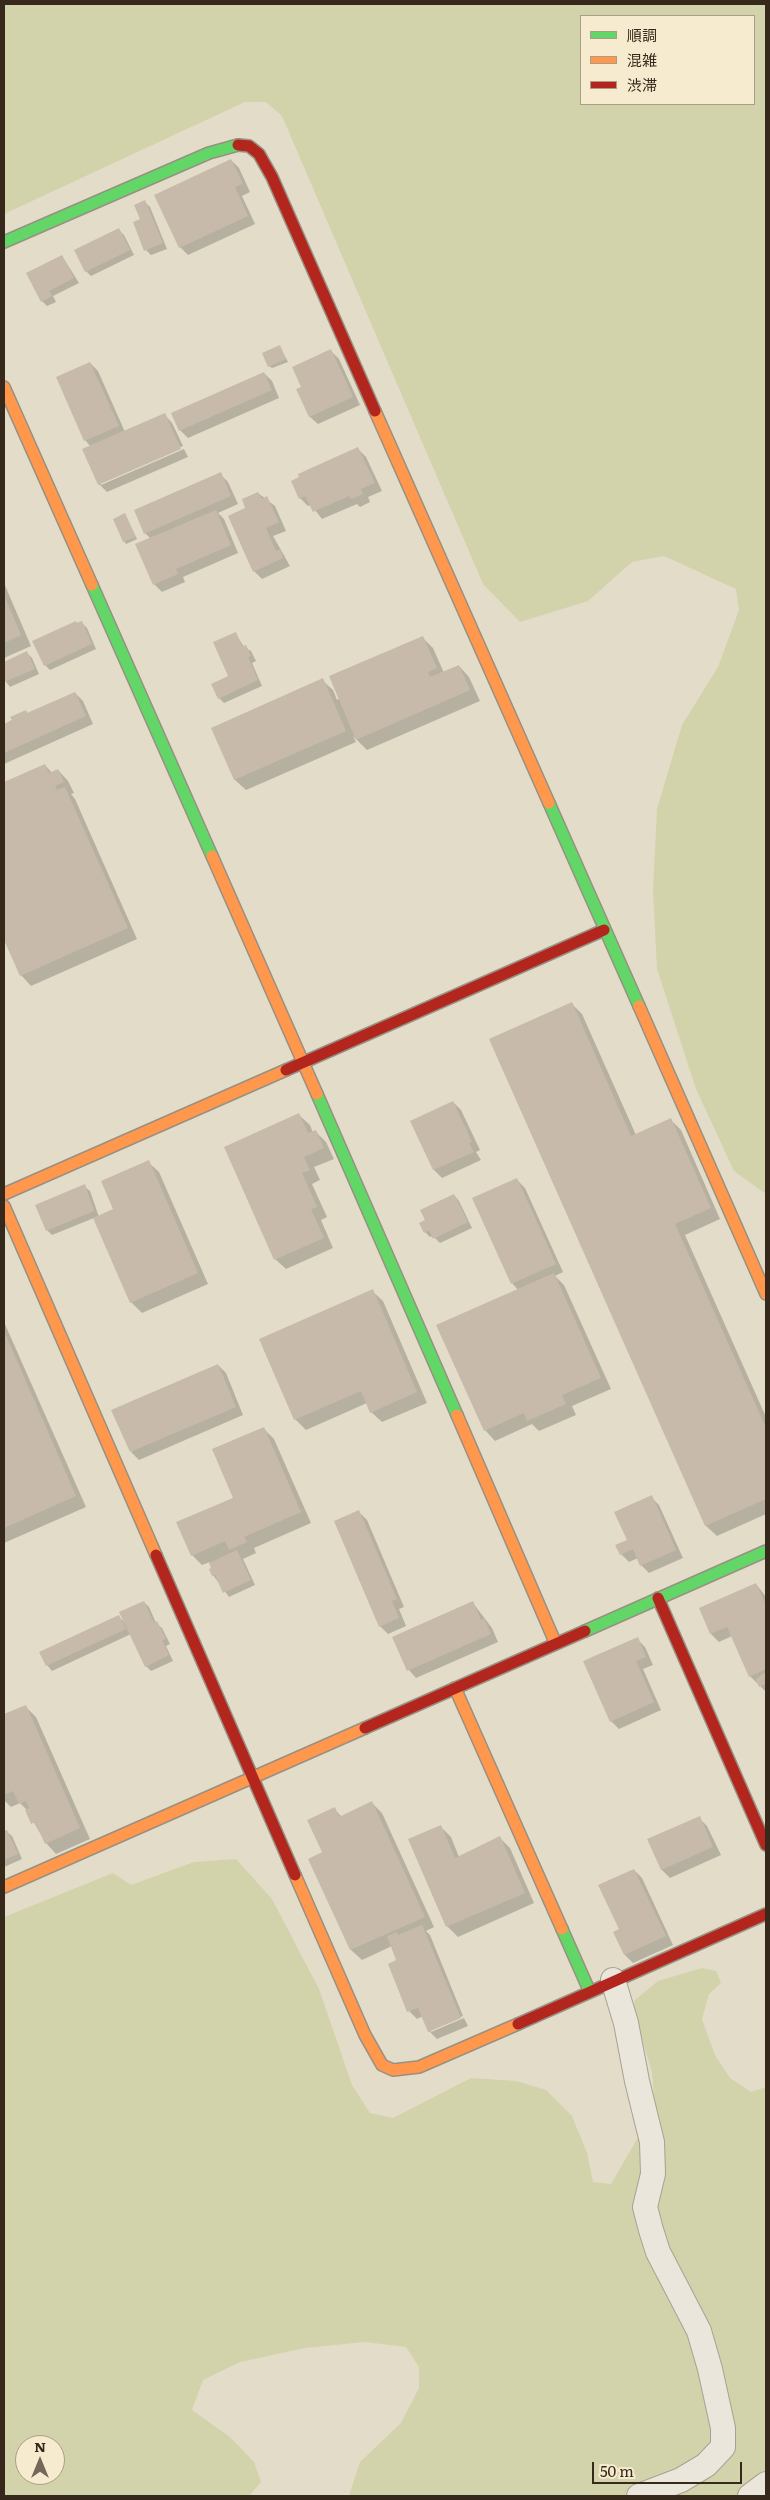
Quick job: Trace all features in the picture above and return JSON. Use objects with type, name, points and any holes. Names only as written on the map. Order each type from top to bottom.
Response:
[{"type":"street","points":[[4,242],[209,153],[237,145],[249,146],[259,154],[272,177],[766,1294]]},
{"type":"street","points":[[4,387],[304,1064],[555,1642]]},
{"type":"street","points":[[4,1194],[304,1064],[604,930]]},
{"type":"street","points":[[4,1206],[365,2035],[382,2065],[393,2070],[419,2067],[589,1990],[766,1914]]},
{"type":"street","points":[[4,1887],[555,1642],[766,1551]]},
{"type":"street","points":[[658,1598],[766,1845]]},
{"type":"street","points":[[454,1688],[589,1990]]},
{"type":"street","points":[[613,1980],[626,2023],[637,2081],[652,2142],[653,2174],[646,2207],[649,2222],[658,2252],[699,2331],[710,2369],[723,2428],[723,2448],[706,2464],[681,2480],[639,2496]]},
{"type":"street","points":[[750,2496],[766,2484]]},
{"type":"green space","points":[[4,4],[766,4],[766,1194],[734,1171],[696,1089],[657,969],[653,890],[657,809],[682,725],[718,667],[739,610],[736,589],[664,556],[632,562],[588,601],[520,622],[483,584],[282,116],[266,102],[245,102],[4,214]]},
{"type":"green space","points":[[236,1859],[272,1899],[319,1989],[352,2085],[370,2113],[393,2118],[471,2078],[516,2081],[546,2090],[572,2116],[587,2153],[593,2182],[611,2184],[655,2108],[652,2072],[633,2009],[635,2000],[658,1981],[702,1968],[716,1971],[721,1983],[709,1994],[702,2019],[715,2055],[730,2078],[751,2092],[766,2087],[766,2496],[349,2496],[360,2462],[401,2423],[419,2388],[419,2367],[406,2347],[365,2342],[305,2348],[240,2362],[203,2380],[192,2410],[230,2437],[254,2462],[261,2482],[249,2496],[4,2496],[4,1917],[113,1873],[131,1885],[194,1862]]},
{"type":"building","points":[[231,159],[243,184],[235,187],[248,216],[179,248],[154,195]]},
{"type":"building","points":[[145,200],[163,243],[144,251],[133,222],[140,219],[134,205]]},
{"type":"building","points":[[119,228],[130,250],[85,272],[74,250]]},
{"type":"building","points":[[62,255],[74,278],[49,291],[52,296],[41,302],[26,273]]},
{"type":"building","points":[[280,345],[286,359],[268,367],[262,353]]},
{"type":"building","points":[[331,349],[353,397],[309,417],[296,389],[301,387],[292,367]]},
{"type":"building","points":[[90,362],[119,426],[84,441],[56,377]]},
{"type":"building","points":[[264,372],[272,390],[179,431],[171,413]]},
{"type":"building","points":[[165,413],[181,449],[98,485],[82,449]]},
{"type":"building","points":[[358,447],[375,483],[361,489],[363,494],[351,499],[349,496],[313,512],[305,496],[299,499],[291,481],[299,477],[298,474]]},
{"type":"building","points":[[221,472],[231,496],[144,534],[134,510]]},
{"type":"building","points":[[258,492],[262,499],[267,496],[279,522],[266,528],[276,551],[280,549],[283,558],[253,572],[228,516],[245,508],[242,499]]},
{"type":"building","points":[[216,510],[231,545],[176,569],[178,574],[153,585],[135,544]]},
{"type":"building","points":[[125,513],[136,537],[123,542],[113,519]]},
{"type":"building","points":[[4,595],[21,635],[4,643]]},
{"type":"building","points":[[76,621],[77,623],[82,621],[92,644],[44,666],[32,641]]},
{"type":"building","points":[[236,632],[242,646],[246,645],[251,656],[248,657],[258,680],[218,699],[211,684],[228,676],[213,642]]},
{"type":"building","points":[[423,636],[437,668],[428,672],[430,677],[459,665],[470,690],[356,740],[329,676]]},
{"type":"building","points":[[27,651],[35,669],[4,682],[4,662]]},
{"type":"building","points":[[323,678],[346,731],[234,780],[211,728]]},
{"type":"building","points":[[75,692],[86,716],[4,753],[4,724],[12,720],[10,717],[26,710],[27,713]]},
{"type":"building","points":[[45,764],[49,773],[58,769],[64,782],[55,786],[57,790],[65,787],[128,928],[20,976],[4,940],[4,782]]},
{"type":"building","points":[[572,1002],[631,1136],[671,1118],[711,1208],[675,1224],[766,1428],[766,1499],[705,1526],[489,1039]]},
{"type":"building","points":[[453,1101],[472,1142],[469,1143],[474,1152],[433,1170],[410,1121]]},
{"type":"building","points":[[299,1113],[308,1133],[316,1130],[324,1148],[304,1157],[310,1170],[302,1173],[317,1207],[311,1209],[324,1238],[274,1260],[224,1147]]},
{"type":"building","points":[[149,1160],[198,1273],[130,1303],[93,1218],[113,1209],[101,1181]]},
{"type":"building","points":[[517,1178],[556,1264],[511,1284],[472,1198]]},
{"type":"building","points":[[85,1184],[94,1211],[46,1231],[35,1205]]},
{"type":"building","points":[[454,1194],[468,1222],[433,1239],[429,1230],[424,1233],[419,1223],[425,1220],[420,1210]]},
{"type":"building","points":[[554,1273],[601,1378],[562,1395],[566,1404],[527,1421],[524,1413],[484,1431],[436,1325]]},
{"type":"building","points":[[373,1289],[417,1392],[370,1413],[361,1391],[294,1420],[259,1339]]},
{"type":"building","points":[[4,1331],[76,1496],[4,1528]]},
{"type":"building","points":[[218,1364],[236,1407],[130,1452],[111,1410]]},
{"type":"building","points":[[264,1427],[301,1512],[244,1537],[247,1542],[229,1550],[225,1541],[191,1556],[176,1522],[233,1498],[212,1449]]},
{"type":"building","points":[[652,1495],[676,1550],[640,1566],[633,1549],[620,1555],[615,1545],[627,1540],[614,1512]]},
{"type":"building","points":[[359,1510],[397,1599],[392,1601],[399,1618],[379,1627],[334,1521]]},
{"type":"building","points":[[237,1550],[251,1580],[223,1593],[215,1575],[212,1576],[209,1563]]},
{"type":"building","points":[[756,1583],[766,1605],[766,1669],[749,1677],[727,1627],[710,1634],[699,1608]]},
{"type":"building","points":[[144,1601],[154,1623],[157,1621],[166,1639],[162,1640],[169,1655],[145,1667],[119,1612]]},
{"type":"building","points":[[473,1601],[481,1620],[484,1618],[491,1634],[407,1671],[392,1637]]},
{"type":"building","points":[[119,1615],[126,1629],[46,1666],[39,1652]]},
{"type":"building","points":[[638,1637],[646,1657],[636,1661],[654,1702],[610,1722],[583,1661]]},
{"type":"building","points":[[766,1672],[766,1687],[765,1684],[759,1687],[756,1679]]},
{"type":"building","points":[[26,1705],[80,1828],[45,1844],[35,1822],[31,1824],[25,1810],[29,1808],[26,1801],[19,1804],[13,1791],[4,1795],[4,1714]]},
{"type":"building","points":[[372,1801],[425,1917],[350,1950],[308,1859],[322,1852],[307,1820],[335,1807],[339,1817]]},
{"type":"building","points":[[700,1816],[713,1847],[661,1870],[647,1839]]},
{"type":"building","points":[[441,1825],[455,1858],[500,1836],[525,1893],[446,1927],[408,1839]]},
{"type":"building","points":[[7,1830],[18,1854],[4,1860],[4,1831]]},
{"type":"building","points":[[634,1869],[666,1936],[624,1955],[613,1932],[619,1929],[598,1885]]},
{"type":"building","points":[[422,1925],[461,2018],[428,2032],[418,2008],[407,2012],[388,1964],[396,1960],[387,1936],[397,1932],[398,1935]]},
{"type":"traffic: fast","points":[[4,242],[209,153],[238,145]]},
{"type":"traffic: fast","points":[[92,585],[212,856]]},
{"type":"traffic: fast","points":[[549,803],[639,1006]]},
{"type":"traffic: fast","points":[[317,1094],[457,1415]]},
{"type":"traffic: fast","points":[[585,1631],[766,1551]]},
{"type":"traffic: fast","points":[[562,1929],[589,1990]]},
{"type":"traffic: slow","points":[[4,387],[92,585]]},
{"type":"traffic: slow","points":[[375,411],[549,803]]},
{"type":"traffic: slow","points":[[212,856],[317,1094]]},
{"type":"traffic: slow","points":[[639,1006],[766,1294]]},
{"type":"traffic: slow","points":[[4,1194],[286,1070]]},
{"type":"traffic: slow","points":[[4,1206],[156,1555]]},
{"type":"traffic: slow","points":[[457,1415],[555,1642]]},
{"type":"traffic: slow","points":[[455,1688],[562,1929]]},
{"type":"traffic: slow","points":[[4,1887],[365,1728]]},
{"type":"traffic: slow","points":[[295,1875],[365,2035],[382,2065],[393,2070],[419,2067],[518,2024]]},
{"type":"traffic: jam","points":[[238,145],[249,146],[259,154],[272,177],[375,411]]},
{"type":"traffic: jam","points":[[286,1070],[604,930]]},
{"type":"traffic: jam","points":[[156,1555],[295,1875]]},
{"type":"traffic: jam","points":[[658,1598],[766,1845]]},
{"type":"traffic: jam","points":[[365,1728],[585,1631]]},
{"type":"traffic: jam","points":[[518,2024],[766,1914]]}]
